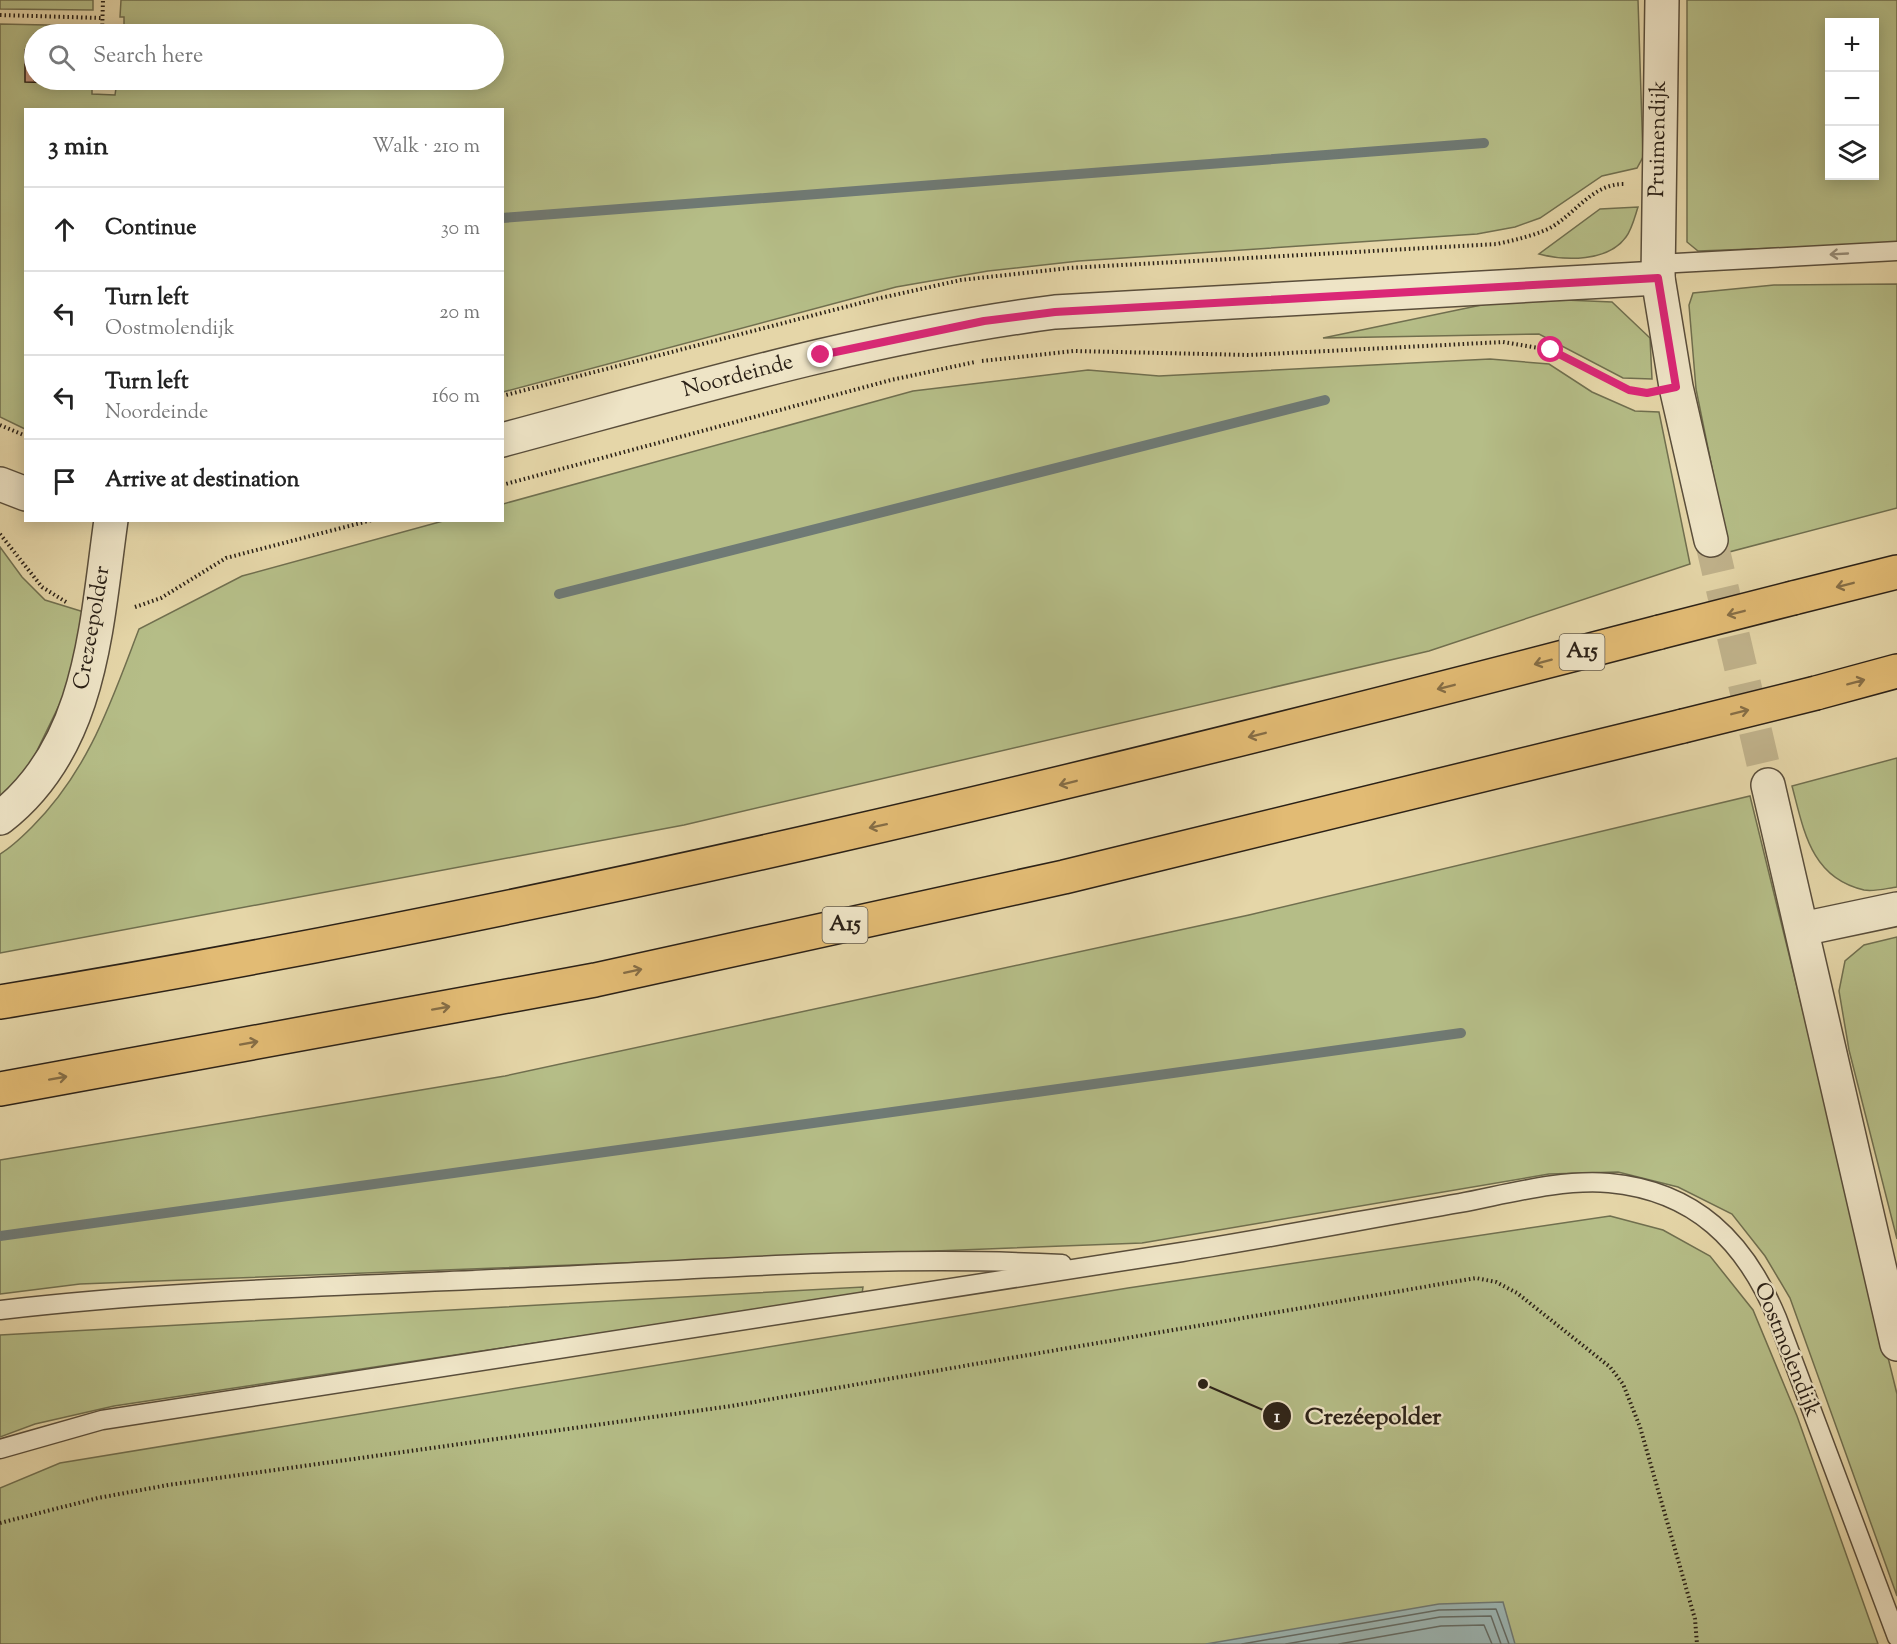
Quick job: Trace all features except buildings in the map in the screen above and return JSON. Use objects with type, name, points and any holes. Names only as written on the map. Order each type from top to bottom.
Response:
[{"type":"highway","name":"A15","points":[[0,1002],[168,975],[552,897],[1057,786],[1897,572]]},
{"type":"highway","name":"A15","points":[[0,1089],[606,977],[1064,877],[1683,726],[1897,671]]},
{"type":"street","name":"Pruimendijk","points":[[1658,271],[1662,0]]},
{"type":"street","points":[[1658,271],[1676,387],[1711,540]]},
{"type":"street","name":"Noordeinde","points":[[504,439],[821,355],[984,321],[1067,311],[1658,271]]},
{"type":"street","points":[[0,484],[24,493]]},
{"type":"street","name":"Crezeepolder","points":[[0,818],[11,809],[49,765],[73,721],[89,673],[111,522]]},
{"type":"street","points":[[1768,785],[1897,1344]]},
{"type":"street","points":[[1802,929],[1897,909]]},
{"type":"lane","points":[[1658,271],[1897,251]]},
{"type":"lane","name":"Oostmolendijk","points":[[1098,1265],[1245,1242],[1554,1186],[1607,1183],[1662,1193],[1704,1216],[1738,1246],[1766,1293],[1897,1637]]},
{"type":"lane","points":[[0,1310],[103,1298],[682,1270],[972,1259],[1098,1265]]},
{"type":"lane","points":[[0,1449],[102,1420],[876,1302],[1098,1265]]},
{"type":"path","points":[[102,24],[103,0]]},
{"type":"path","points":[[0,15],[102,18]]},
{"type":"path","points":[[504,484],[891,380],[984,360],[1074,351],[1249,355],[1503,342],[1551,350],[1629,390],[1647,393],[1676,387]]},
{"type":"path","points":[[0,425],[24,435]]},
{"type":"path","points":[[0,534],[42,587],[61,600],[98,611],[130,609],[161,598],[226,558],[364,522]]},
{"type":"path","points":[[0,1523],[98,1498],[168,1485],[731,1406],[1476,1278],[1496,1282],[1517,1293],[1610,1367],[1623,1384],[1640,1427],[1695,1619],[1697,1644]]},
{"type":"green space","points":[[0,0],[93,0],[93,10],[0,9]]},
{"type":"green space","points":[[121,0],[1638,0],[1643,157],[1637,168],[1602,176],[1540,218],[1515,227],[1477,234],[1079,261],[988,271],[896,287],[504,392],[504,108],[24,108],[24,429],[0,417],[0,24],[24,25],[24,90],[92,90],[92,94],[115,95],[116,90],[504,90],[504,24],[124,24],[124,17],[120,17]]},
{"type":"green space","points":[[1687,0],[1897,0],[1897,244],[1698,251],[1687,242]]},
{"type":"green space","points":[[1638,207],[1626,237],[1608,251],[1586,258],[1561,258],[1539,254],[1600,209]]},
{"type":"green space","points":[[1897,284],[1897,508],[1729,552],[1696,389],[1689,305],[1693,293],[1774,285]]},
{"type":"green space","points":[[1515,298],[1612,302],[1650,338],[1652,379],[1623,378],[1539,334],[1323,338]]},
{"type":"green space","points":[[1490,359],[1549,364],[1592,392],[1635,411],[1659,412],[1690,564],[1429,651],[684,825],[0,953],[0,854],[21,838],[52,805],[84,759],[108,709],[139,629],[242,576],[439,522],[504,522],[504,504],[913,391],[1088,370],[1159,376]]},
{"type":"green space","points":[[0,547],[22,577],[45,600],[84,612],[65,693],[32,761],[0,799]]},
{"type":"green space","points":[[1897,758],[1897,887],[1864,890],[1846,884],[1821,864],[1806,836],[1792,786]]},
{"type":"green space","points":[[1750,796],[1897,1394],[1897,1596],[1790,1298],[1765,1256],[1732,1214],[1678,1187],[1618,1172],[1549,1174],[1142,1243],[80,1284],[0,1294],[0,1160],[505,1076],[1249,915]]},
{"type":"green space","points":[[1897,937],[1897,1239],[1849,1050],[1839,991],[1845,961],[1864,945]]},
{"type":"green space","points":[[1610,1216],[1663,1230],[1710,1256],[1753,1310],[1797,1416],[1878,1644],[0,1644],[0,1488],[60,1463],[1128,1288]]},
{"type":"green space","points":[[863,1287],[862,1294],[114,1406],[35,1424],[0,1437],[0,1335]]},
{"type":"water","points":[[1503,1602],[1515,1644],[1206,1644],[1439,1604]]},
{"type":"waterway","points":[[504,218],[1484,143]]},
{"type":"waterway","points":[[559,594],[1325,400]]},
{"type":"waterway","points":[[0,1236],[1461,1033]]},
{"type":"tunnel","points":[[1711,540],[1768,785]]},
{"type":"place","name":"Crezéepolder","points":[[1203,1384]]},
{"type":"route","points":[[821,355],[984,321],[1055,312],[1658,278],[1676,387],[1647,393],[1629,390],[1551,350]]}]
